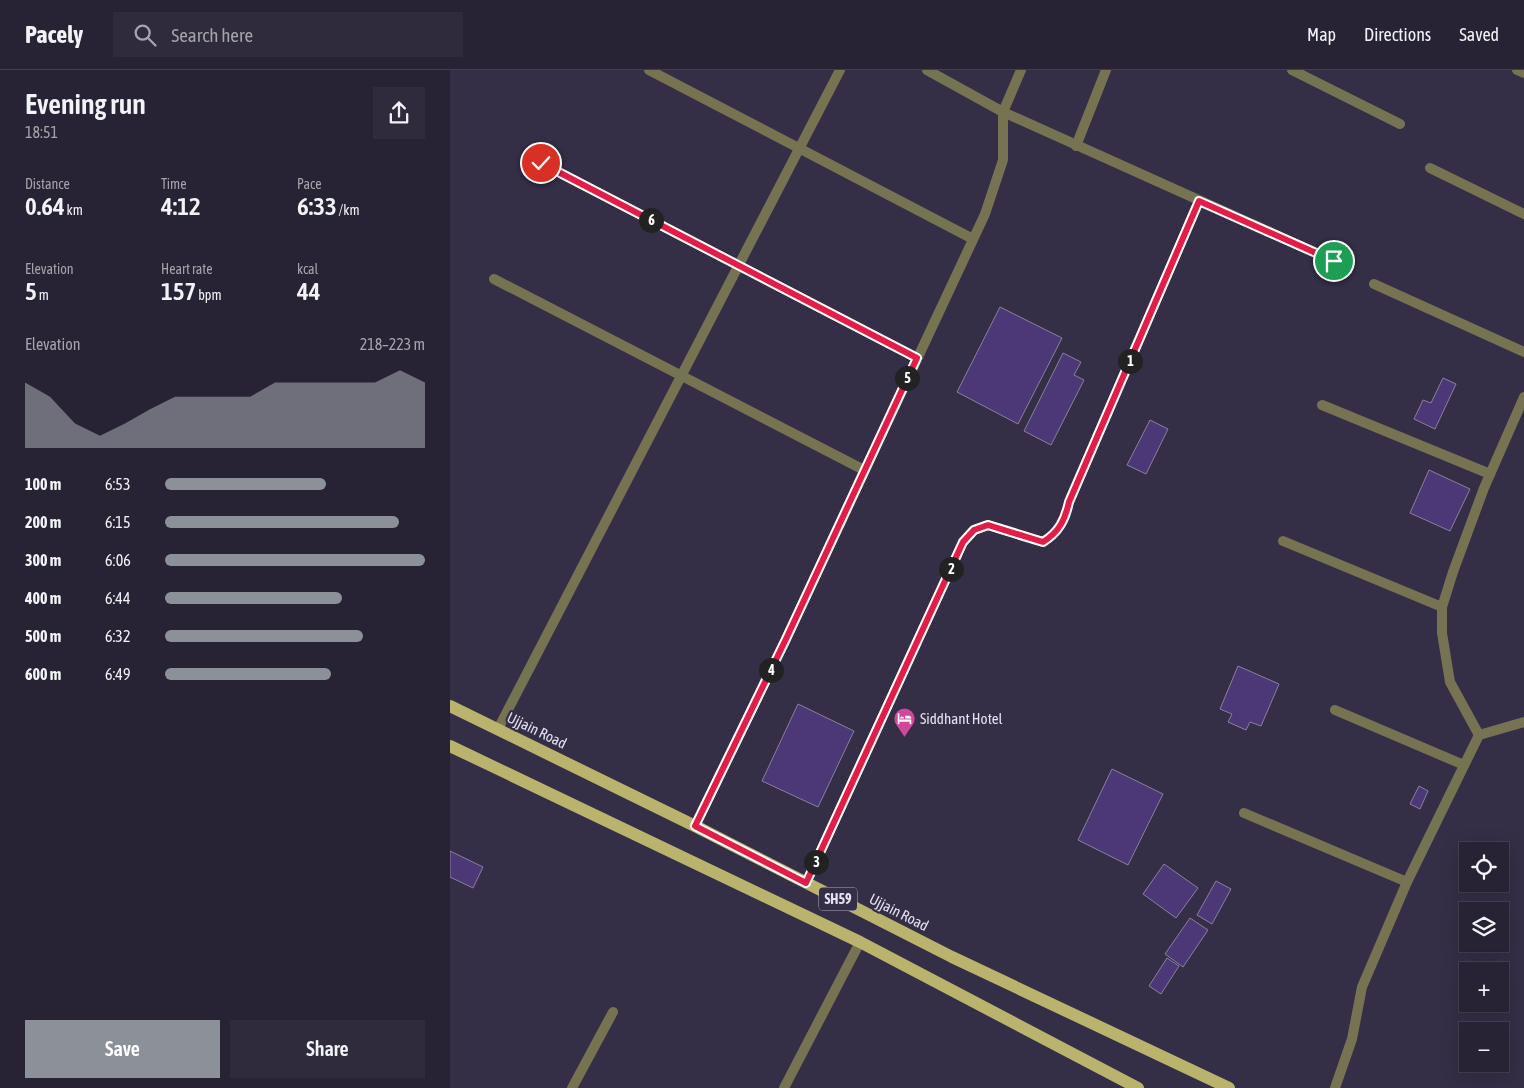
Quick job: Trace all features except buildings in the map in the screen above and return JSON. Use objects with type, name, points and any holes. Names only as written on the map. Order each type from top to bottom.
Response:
[{"type":"main road","name":"Ujjain Road","points":[[450,706],[695,826],[994,977],[1229,1088]]},
{"type":"main road","name":"SH59","points":[[450,746],[860,942],[1138,1088]]},
{"type":"street","points":[[649,70],[973,239]]},
{"type":"street","points":[[498,729],[737,264],[840,70]]},
{"type":"street","points":[[927,70],[1003,112],[1334,261]]},
{"type":"street","points":[[695,826],[786,639],[985,214],[1003,160],[1003,112],[1021,70]]},
{"type":"street","points":[[1076,146],[1106,70]]},
{"type":"street","points":[[1292,70],[1400,124]]},
{"type":"street","points":[[1517,70],[1524,73]]},
{"type":"street","points":[[541,163],[917,358]]},
{"type":"street","points":[[1430,168],[1524,214]]},
{"type":"street","points":[[806,883],[963,542],[974,530],[988,525],[1043,542],[1056,534],[1066,517],[1069,502],[1199,201]]},
{"type":"street","points":[[494,279],[864,470]]},
{"type":"street","points":[[1374,284],[1524,352]]},
{"type":"street","points":[[1480,735],[1450,682],[1442,633],[1442,607],[1453,572],[1490,474],[1524,396]]},
{"type":"street","points":[[1322,406],[1490,474]]},
{"type":"street","points":[[1283,541],[1442,607]]},
{"type":"street","points":[[1335,710],[1464,765]]},
{"type":"street","points":[[1334,1088],[1352,1039],[1362,986],[1408,882],[1464,765],[1480,735],[1524,722]]},
{"type":"street","points":[[1244,813],[1408,882]]},
{"type":"street","points":[[784,1088],[860,942]]},
{"type":"street","points":[[572,1088],[614,1012]]},
{"type":"place","name":"Siddhant Hotel","points":[[904,737]]},
{"type":"route","points":[[541,163],[917,358],[786,639],[695,826],[806,883],[963,542],[974,530],[988,525],[1043,542],[1056,534],[1066,517],[1069,502],[1199,201],[1334,261]]}]
